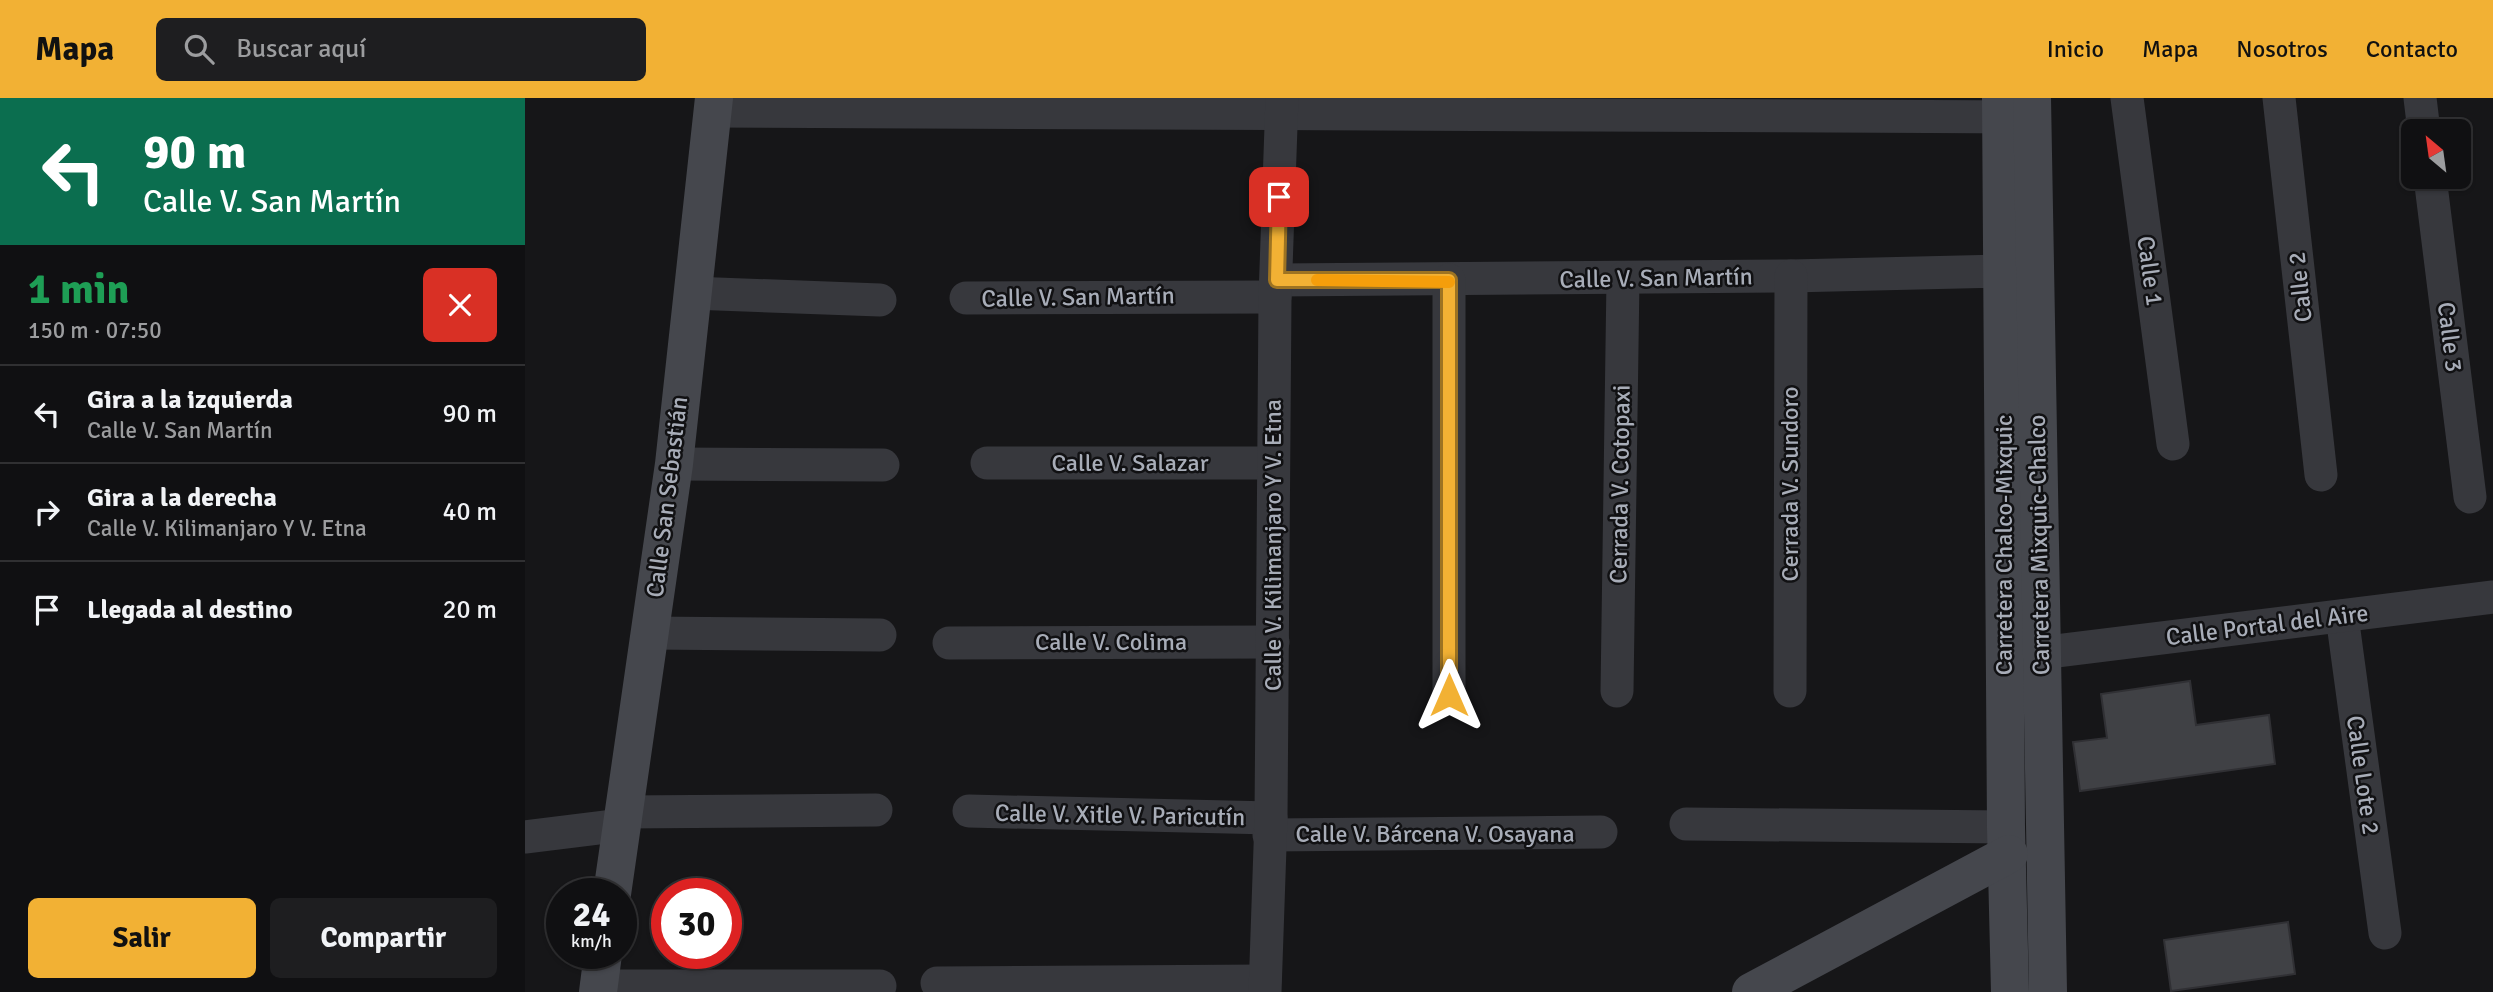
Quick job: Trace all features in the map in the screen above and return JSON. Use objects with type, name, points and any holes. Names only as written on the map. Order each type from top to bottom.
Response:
[{"type":"main road","name":"Calle San Sebastián","points":[[614,878],[674,464],[713,105]]},
{"type":"main road","name":"Carretera Mixquic-Chalco","points":[[2017,108],[2018,273],[2040,653],[2048,992]]},
{"type":"main road","name":"Carretera Chalco-Mixquic","points":[[2010,992],[2007,840],[2018,273]]},
{"type":"main road","points":[[1751,992],[2007,840]]},
{"type":"street","name":"Calle 1","points":[[2127,98],[2173,444]]},
{"type":"street","name":"Calle 2","points":[[2279,98],[2321,475]]},
{"type":"street","points":[[2420,98],[2423,119]]},
{"type":"street","points":[[713,105],[2017,108]]},
{"type":"street","name":"Calle V. Kilimanjaro Y V. Etna","points":[[1265,987],[1273,642],[1272,463],[1282,106]]},
{"type":"street","name":"Calle 3","points":[[2432,189],[2470,497]]},
{"type":"street","name":"Calle V. San Martín","points":[[966,298],[1276,289],[1449,280],[2018,273]]},
{"type":"street","name":"Cerrada V. Sundoro","points":[[1790,691],[1791,276]]},
{"type":"street","name":"Cerrada V. Cotopaxi","points":[[1617,691],[1623,278]]},
{"type":"street","points":[[1449,280],[1449,695]]},
{"type":"street","points":[[691,293],[880,300]]},
{"type":"street","name":"Calle V. Salazar","points":[[987,463],[1272,463]]},
{"type":"street","points":[[674,464],[883,465]]},
{"type":"street","name":"Calle Portal del Aire","points":[[2040,653],[2342,616],[2492,606]]},
{"type":"street","name":"Calle Lote 2","points":[[2342,616],[2385,933]]},
{"type":"street","points":[[649,634],[880,635]]},
{"type":"street","name":"Calle V. Colima","points":[[949,643],[1273,642]]},
{"type":"street","points":[[525,837],[623,818],[876,810]]},
{"type":"street","name":"Calle V. Xitle V. Paricutín","points":[[969,811],[1270,827]]},
{"type":"street","points":[[1686,824],[2007,840]]},
{"type":"street","name":"Calle V. Bárcena V. Osayana","points":[[1270,827],[1601,832]]},
{"type":"street","points":[[600,977],[880,986]]},
{"type":"street","points":[[937,983],[1265,987]]},
{"type":"building","points":[[2190,681],[2196,725],[2269,715],[2275,764],[2080,791],[2073,742],[2107,738],[2101,694]]},
{"type":"building","points":[[2288,922],[2295,974],[2171,991],[2164,940]]},
{"type":"slow traffic","points":[[1317,280],[1449,282]]},
{"type":"route","points":[[1279,197],[1277,280],[1449,280],[1449,695]]}]
